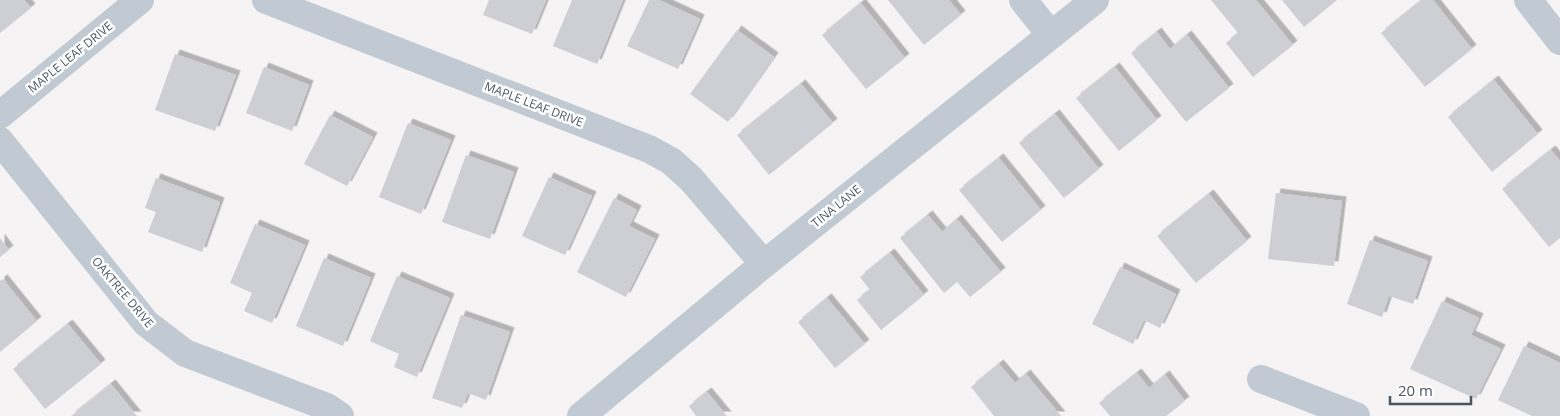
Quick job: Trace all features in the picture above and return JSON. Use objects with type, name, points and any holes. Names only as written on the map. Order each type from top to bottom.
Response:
[{"type":"street","name":"MAPLE LEAF DRIVE","points":[[0,115],[140,0]]},
{"type":"street","name":"MAPLE LEAF DRIVE","points":[[266,0],[664,157],[691,179],[764,264]]},
{"type":"street","points":[[1023,0],[1051,35]]},
{"type":"street","name":"TINA LANE","points":[[580,416],[764,264],[1095,0]]},
{"type":"street","points":[[1528,0],[1560,41]]},
{"type":"street","name":"OAKTREE DRIVE","points":[[0,141],[146,323],[185,353],[327,407],[340,416]]},
{"type":"street","points":[[1261,379],[1356,416]]},
{"type":"building","points":[[0,0],[24,0],[31,8],[0,33]]},
{"type":"building","points":[[489,0],[546,0],[532,34],[483,15]]},
{"type":"building","points":[[572,0],[623,0],[597,64],[553,46]]},
{"type":"building","points":[[649,0],[659,0],[700,19],[678,69],[627,46]]},
{"type":"building","points":[[888,0],[949,0],[961,15],[924,45]]},
{"type":"building","points":[[1211,0],[1256,0],[1293,45],[1253,77],[1226,43],[1238,33]]},
{"type":"building","points":[[1282,0],[1337,0],[1304,27]]},
{"type":"building","points":[[1422,0],[1433,0],[1472,49],[1425,87],[1381,33]]},
{"type":"building","points":[[861,3],[905,58],[866,89],[822,35]]},
{"type":"building","points":[[737,30],[774,57],[728,122],[690,94]]},
{"type":"building","points":[[1157,32],[1170,49],[1187,35],[1229,88],[1186,122],[1131,53]]},
{"type":"building","points":[[175,54],[236,75],[215,131],[155,110]]},
{"type":"building","points":[[264,67],[309,85],[292,131],[246,113]]},
{"type":"building","points":[[1115,67],[1157,120],[1119,151],[1076,98]]},
{"type":"building","points":[[1494,80],[1538,134],[1492,172],[1448,117]]},
{"type":"building","points":[[801,84],[833,123],[769,175],[737,135]]},
{"type":"building","points":[[1055,114],[1099,169],[1064,198],[1019,143]]},
{"type":"building","points":[[330,115],[373,137],[347,186],[304,164]]},
{"type":"building","points":[[408,123],[451,140],[421,214],[379,197]]},
{"type":"building","points":[[1551,150],[1560,161],[1560,238],[1549,247],[1502,189]]},
{"type":"building","points":[[466,155],[514,172],[490,239],[442,222]]},
{"type":"building","points":[[999,158],[1041,210],[1002,242],[959,190]]},
{"type":"building","points":[[549,177],[592,196],[565,255],[522,236]]},
{"type":"building","points":[[156,178],[220,202],[202,252],[148,232],[156,212],[145,208]]},
{"type":"building","points":[[1276,193],[1342,201],[1334,266],[1268,259]]},
{"type":"building","points":[[1209,194],[1247,241],[1196,283],[1157,236]]},
{"type":"building","points":[[614,198],[637,210],[629,226],[655,239],[626,297],[577,272]]},
{"type":"building","points":[[928,215],[942,232],[957,219],[1001,272],[970,297],[957,282],[944,293],[900,238]]},
{"type":"building","points":[[255,224],[305,245],[272,323],[244,311],[252,293],[230,283]]},
{"type":"building","points":[[0,238],[9,250],[0,257]]},
{"type":"building","points":[[1370,240],[1428,261],[1413,304],[1389,296],[1382,317],[1347,304]]},
{"type":"building","points":[[890,253],[924,295],[881,330],[857,300],[870,290],[860,277]]},
{"type":"building","points":[[324,258],[371,278],[343,346],[296,326]]},
{"type":"building","points":[[1120,267],[1176,294],[1160,328],[1144,320],[1133,344],[1092,324]]},
{"type":"building","points":[[397,276],[450,298],[417,377],[394,367],[399,354],[370,341]]},
{"type":"building","points":[[3,279],[37,321],[0,352],[0,281]]},
{"type":"building","points":[[827,298],[865,344],[835,368],[798,322]]},
{"type":"building","points":[[1442,301],[1479,318],[1471,335],[1501,349],[1476,399],[1410,369]]},
{"type":"building","points":[[461,315],[510,332],[486,400],[468,393],[462,408],[432,398]]},
{"type":"building","points":[[68,324],[101,364],[45,409],[13,369]]},
{"type":"building","points":[[1524,346],[1560,363],[1560,416],[1532,416],[1498,400]]},
{"type":"building","points":[[999,364],[1015,383],[1026,374],[1061,416],[994,416],[971,387]]},
{"type":"building","points":[[1137,373],[1149,388],[1165,375],[1185,401],[1166,416],[1110,416],[1099,403]]},
{"type":"building","points":[[111,384],[137,416],[71,416]]},
{"type":"building","points":[[707,392],[727,416],[696,416],[689,406]]}]
